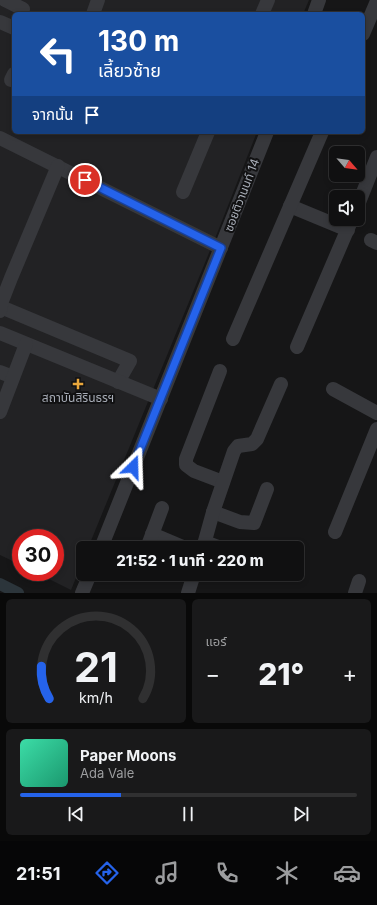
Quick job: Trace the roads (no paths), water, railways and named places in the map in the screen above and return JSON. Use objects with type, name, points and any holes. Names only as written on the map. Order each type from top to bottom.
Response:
[{"type":"street","points":[[5,0],[24,8]]},
{"type":"street","points":[[94,12],[98,0]]},
{"type":"street","points":[[263,12],[268,0]]},
{"type":"street","points":[[315,12],[319,0]]},
{"type":"street","points":[[365,29],[377,1]]},
{"type":"street","points":[[0,22],[12,27]]},
{"type":"street","points":[[183,192],[207,134]]},
{"type":"street","name":"ซอยติวานนท์ 14","points":[[104,541],[266,134]]},
{"type":"street","points":[[233,339],[321,134]]},
{"type":"street","points":[[1,143],[58,166],[221,248]]},
{"type":"street","points":[[364,190],[377,157]]},
{"type":"street","points":[[58,166],[11,278],[0,309],[130,361],[118,382]]},
{"type":"street","points":[[290,206],[329,218]]},
{"type":"street","points":[[297,347],[349,226]]},
{"type":"street","points":[[0,333],[161,399]]},
{"type":"street","points":[[0,412],[26,344]]},
{"type":"street","points":[[220,371],[186,459],[186,465],[194,471],[223,482]]},
{"type":"street","points":[[0,372],[13,377]]},
{"type":"street","points":[[205,541],[213,512],[234,451],[238,446],[252,444],[257,439],[281,384]]},
{"type":"street","points":[[333,389],[377,413]]},
{"type":"street","points":[[335,532],[377,429]]},
{"type":"street","points":[[213,512],[240,522],[254,523],[267,489]]},
{"type":"street","points":[[150,541],[162,508]]},
{"type":"street","points":[[152,534],[169,541]]},
{"type":"street","points":[[191,592],[193,581]]},
{"type":"waterway","points":[[0,584],[18,593]]},
{"type":"place","name":"สถาบันสิรินธรฯ","points":[[78,384]]}]
